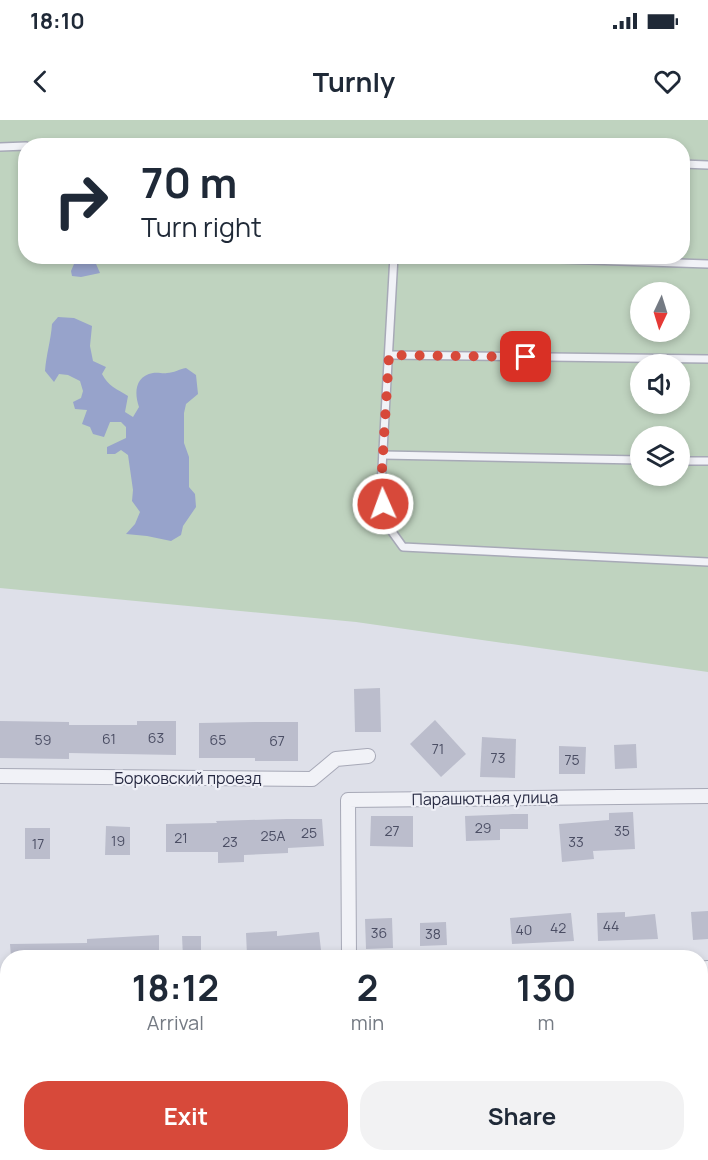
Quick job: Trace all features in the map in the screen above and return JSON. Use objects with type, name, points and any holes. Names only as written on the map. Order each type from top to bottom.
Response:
[{"type":"street","name":"Борковский проезд","points":[[0,776],[312,779],[336,759],[368,756]]},
{"type":"street","name":"Парашютная улица","points":[[349,950],[348,800],[708,796]]},
{"type":"lane","points":[[0,147],[18,146]]},
{"type":"lane","points":[[690,164],[708,165]]},
{"type":"lane","points":[[690,263],[708,264]]},
{"type":"lane","points":[[394,264],[381,486],[385,522],[403,547],[708,562]]},
{"type":"lane","points":[[389,355],[708,359]]},
{"type":"lane","points":[[383,455],[630,460]]},
{"type":"lane","points":[[690,461],[708,461]]},
{"type":"green space","points":[[0,120],[708,120],[708,672],[356,622],[0,588]]},
{"type":"water","points":[[74,264],[96,264],[100,273],[81,277],[72,276],[71,271]]},
{"type":"water","points":[[58,317],[74,318],[92,326],[90,346],[93,361],[106,367],[102,374],[107,382],[128,396],[125,412],[133,417],[139,407],[137,386],[139,381],[147,375],[170,373],[186,368],[196,375],[198,394],[186,404],[184,443],[189,457],[189,487],[195,494],[196,507],[183,526],[181,535],[171,541],[126,534],[135,524],[140,512],[132,501],[133,490],[128,455],[121,450],[115,454],[107,454],[107,447],[126,438],[126,427],[121,422],[110,422],[104,437],[93,434],[90,427],[82,424],[87,410],[75,409],[73,402],[81,398],[83,391],[80,381],[68,375],[59,374],[54,382],[45,371],[52,324]]},
{"type":"building","points":[[380,688],[381,732],[355,732],[354,689]]},
{"type":"building","points":[[435,720],[466,754],[441,777],[410,744]]},
{"type":"building","points":[[0,721],[69,722],[69,725],[137,725],[137,721],[176,721],[176,755],[69,753],[69,759],[0,758]]},
{"type":"building","points":[[298,722],[298,761],[199,758],[199,723]]},
{"type":"building","points":[[482,737],[516,739],[515,778],[480,777]]},
{"type":"building","points":[[636,744],[637,768],[615,769],[614,745]]},
{"type":"building","points":[[559,746],[586,747],[585,774],[559,774]]},
{"type":"building","points":[[633,812],[635,849],[593,851],[594,859],[562,862],[559,824],[609,820],[609,813]]},
{"type":"building","points":[[528,814],[528,829],[500,829],[500,840],[466,841],[465,816]]},
{"type":"building","points":[[371,816],[413,816],[413,847],[370,846]]},
{"type":"building","points":[[322,819],[324,846],[288,848],[288,853],[244,855],[244,862],[218,863],[218,852],[166,852],[166,824]]},
{"type":"building","points":[[106,826],[130,827],[130,855],[105,855]]},
{"type":"building","points":[[25,828],[50,828],[50,859],[25,859]]},
{"type":"building","points":[[708,911],[708,939],[693,940],[691,912]]},
{"type":"building","points":[[625,912],[625,917],[655,914],[658,939],[598,941],[597,913]]},
{"type":"building","points":[[571,913],[574,941],[512,944],[510,918]]},
{"type":"building","points":[[392,918],[393,948],[366,949],[365,919]]},
{"type":"building","points":[[446,922],[447,945],[420,946],[420,923]]},
{"type":"building","points":[[277,931],[277,936],[319,932],[321,950],[247,950],[246,933]]},
{"type":"building","points":[[159,935],[159,950],[10,950],[10,944],[87,943],[87,939]]},
{"type":"building","points":[[182,936],[201,936],[201,950],[183,950]]},
{"type":"route","points":[[383,504],[381,486],[389,355],[526,357]]}]
